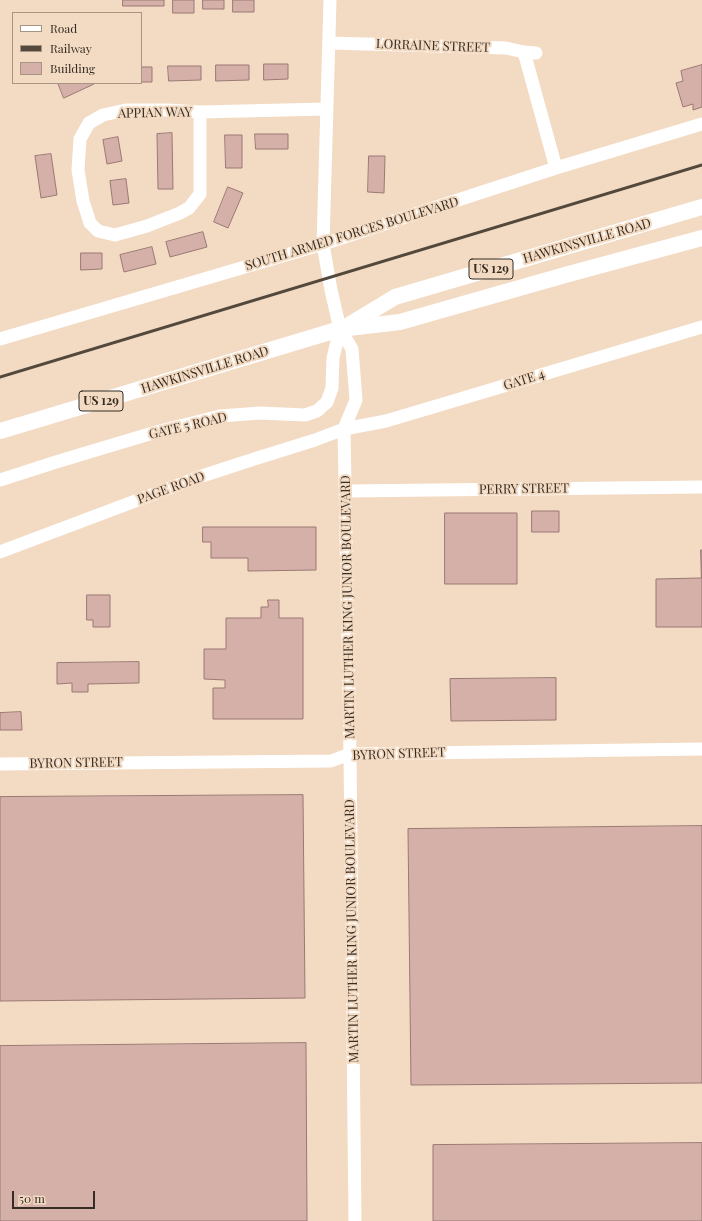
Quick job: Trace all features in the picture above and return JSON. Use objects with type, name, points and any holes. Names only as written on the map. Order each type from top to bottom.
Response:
[{"type":"main road","name":"HAWKINSVILLE ROAD","points":[[340,329],[395,298],[702,207]]},
{"type":"main road","name":"HAWKINSVILLE ROAD","points":[[0,431],[340,329],[400,322],[702,238]]},
{"type":"street","name":"MARTIN LUTHER KING JUNIOR BOULEVARD","points":[[330,0],[330,43],[326,109],[323,244],[340,329],[352,349],[356,400],[344,429],[356,1221]]},
{"type":"street","name":"LORRAINE STREET","points":[[330,43],[506,48],[530,52],[556,168]]},
{"type":"street","name":"APPIAN WAY","points":[[200,112],[200,194],[189,208],[147,226],[115,235],[98,231],[90,223],[86,214],[82,201],[78,170],[80,139],[89,123],[103,115],[126,110],[200,112],[326,109]]},
{"type":"street","name":"SOUTH ARMED FORCES BOULEVARD","points":[[0,339],[323,244],[556,168],[702,124]]},
{"type":"street","name":"GATE 4","points":[[344,429],[386,421],[702,327]]},
{"type":"street","name":"GATE 5 ROAD","points":[[0,480],[156,432],[220,416],[260,413],[305,415],[317,411],[327,402],[332,388],[333,358],[340,329]]},
{"type":"street","name":"PAGE ROAD","points":[[0,552],[199,477],[344,429]]},
{"type":"street","name":"PERRY STREET","points":[[346,492],[702,487]]},
{"type":"street","name":"BYRON STREET","points":[[0,764],[331,760],[350,754],[702,750]]},
{"type":"building","points":[[123,0],[164,0],[164,6],[123,6]]},
{"type":"building","points":[[173,0],[194,0],[194,13],[173,13]]},
{"type":"building","points":[[203,0],[224,0],[224,9],[203,9]]},
{"type":"building","points":[[233,0],[254,0],[254,12],[233,12]]},
{"type":"building","points":[[264,64],[288,64],[288,79],[264,80]]},
{"type":"building","points":[[216,65],[249,65],[249,80],[216,81]]},
{"type":"building","points":[[702,65],[702,107],[693,110],[693,104],[683,107],[676,83],[683,81],[681,71]]},
{"type":"building","points":[[168,66],[201,66],[201,80],[169,81]]},
{"type":"building","points":[[142,67],[152,67],[152,82],[142,82]]},
{"type":"building","points":[[58,84],[94,84],[64,98]]},
{"type":"building","points":[[172,133],[173,189],[158,189],[157,134]]},
{"type":"building","points":[[255,134],[288,134],[288,149],[256,149]]},
{"type":"building","points":[[225,135],[242,135],[242,168],[226,168]]},
{"type":"building","points":[[118,137],[122,161],[107,164],[103,140]]},
{"type":"building","points":[[51,154],[57,195],[41,198],[35,156]]},
{"type":"building","points":[[369,156],[385,156],[384,193],[368,192]]},
{"type":"building","points":[[126,179],[129,203],[113,205],[110,181]]},
{"type":"building","points":[[228,187],[243,193],[228,228],[214,222]]},
{"type":"building","points":[[203,232],[207,247],[170,257],[166,242]]},
{"type":"building","points":[[152,247],[156,264],[124,272],[120,255]]},
{"type":"building","points":[[81,253],[102,253],[102,269],[81,270]]},
{"type":"building","points":[[532,511],[559,511],[559,532],[532,532]]},
{"type":"building","points":[[445,513],[517,513],[517,584],[445,584]]},
{"type":"building","points":[[203,527],[316,527],[316,570],[248,571],[248,558],[211,558],[211,542],[203,542]]},
{"type":"building","points":[[701,550],[702,627],[656,627],[656,579],[701,578]]},
{"type":"building","points":[[87,595],[110,595],[110,627],[93,627],[93,620],[87,620]]},
{"type":"building","points":[[268,600],[279,600],[279,618],[303,618],[303,719],[213,719],[213,688],[225,688],[225,680],[204,679],[204,649],[226,649],[226,618],[261,618],[261,607],[268,607]]},
{"type":"building","points":[[139,662],[139,683],[88,684],[88,692],[72,692],[72,683],[57,684],[57,663]]},
{"type":"building","points":[[556,678],[556,720],[451,721],[450,679]]},
{"type":"building","points":[[21,712],[22,730],[0,730],[0,713]]},
{"type":"building","points":[[303,795],[305,998],[0,1001],[0,797]]},
{"type":"building","points":[[702,826],[702,1083],[411,1085],[408,829]]},
{"type":"building","points":[[306,1043],[307,1221],[0,1221],[0,1046]]},
{"type":"building","points":[[702,1143],[702,1221],[433,1221],[433,1145]]},
{"type":"railway","points":[[0,377],[702,165]]}]
